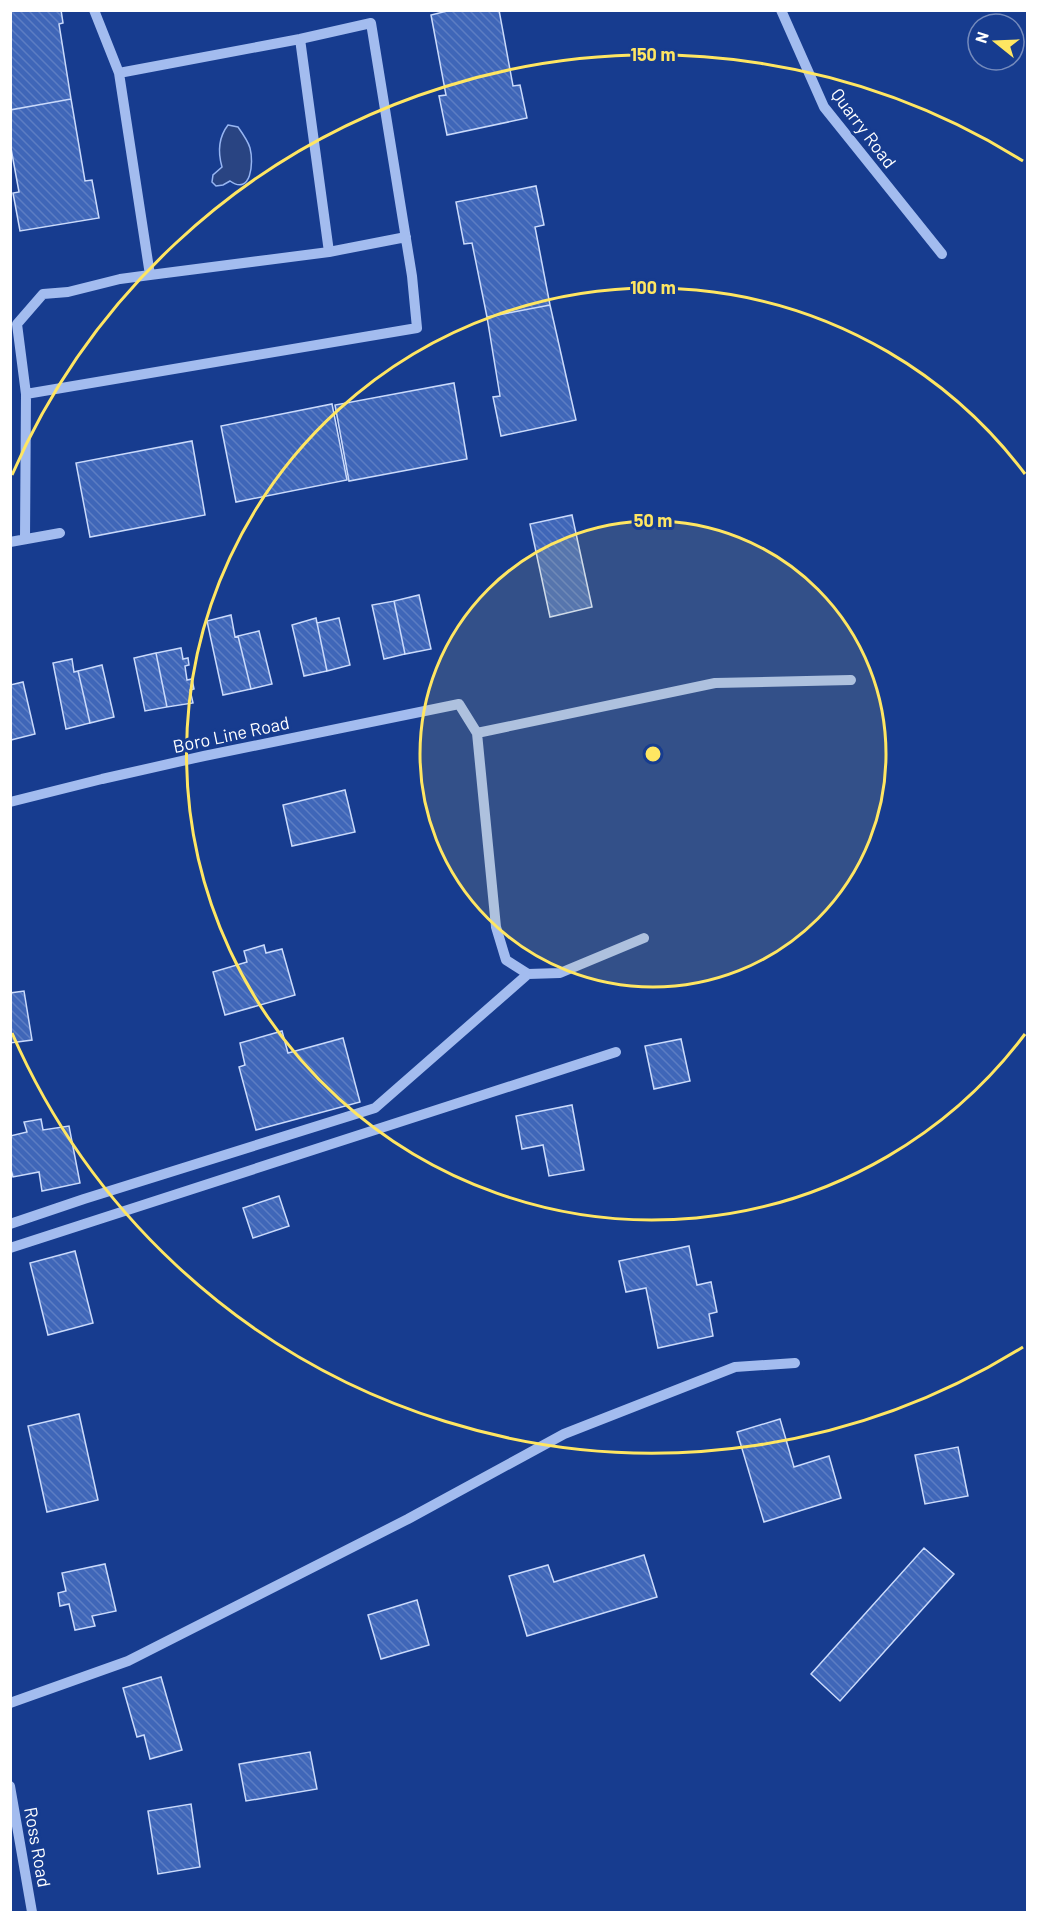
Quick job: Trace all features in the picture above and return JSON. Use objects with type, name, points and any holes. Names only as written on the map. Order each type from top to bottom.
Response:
[{"type":"street","points":[[94,10],[119,73],[150,275]]},
{"type":"street","name":"Quarry Road","points":[[781,10],[824,107],[942,254]]},
{"type":"street","points":[[26,394],[417,328],[406,237],[371,23],[300,39],[119,73]]},
{"type":"street","points":[[300,39],[329,252]]},
{"type":"street","points":[[25,539],[26,394],[17,324],[43,294],[68,292],[120,279],[329,252],[406,237]]},
{"type":"street","points":[[10,542],[60,533]]},
{"type":"street","points":[[644,938],[560,973],[528,974],[506,960],[496,927],[477,733],[715,683],[851,680]]},
{"type":"street","name":"Boro Line Road","points":[[10,802],[204,756],[459,704],[477,733]]},
{"type":"street","points":[[10,1224],[375,1108],[528,974]]},
{"type":"street","points":[[10,1248],[616,1052]]},
{"type":"street","points":[[10,1703],[128,1660],[408,1519],[564,1434],[735,1367],[795,1364]]},
{"type":"street","name":"Ross Road","points":[[10,1786],[33,1912]]},
{"type":"water","points":[[228,125],[238,127],[247,140],[251,154],[251,169],[247,181],[243,184],[237,185],[230,181],[216,186],[212,182],[213,175],[222,167],[220,146],[222,135]]},
{"type":"building","points":[[10,10],[61,10],[63,23],[59,24],[71,99],[10,110]]},
{"type":"building","points":[[451,10],[499,10],[513,86],[520,85],[527,118],[447,135],[439,96],[446,95],[431,15]]},
{"type":"building","points":[[71,99],[85,181],[92,180],[99,218],[20,231],[13,193],[19,192],[10,143],[10,110]]},
{"type":"building","points":[[536,186],[544,225],[535,227],[550,305],[487,317],[472,243],[464,244],[456,202]]},
{"type":"building","points":[[550,305],[576,420],[501,436],[493,397],[500,396],[487,317]]},
{"type":"building","points":[[454,383],[467,459],[349,481],[335,405]]},
{"type":"building","points":[[332,404],[347,480],[236,502],[221,426]]},
{"type":"building","points":[[192,441],[205,515],[90,537],[76,463]]},
{"type":"building","points":[[572,515],[592,607],[550,617],[530,524]]},
{"type":"building","points":[[419,595],[431,649],[405,654],[394,601]]},
{"type":"building","points":[[394,601],[405,654],[384,659],[372,605]]},
{"type":"building","points":[[231,615],[235,637],[238,636],[251,689],[223,695],[207,621]]},
{"type":"building","points":[[316,618],[327,671],[304,676],[292,625]]},
{"type":"building","points":[[339,618],[350,665],[327,671],[317,623]]},
{"type":"building","points":[[259,631],[272,684],[251,689],[238,636]]},
{"type":"building","points":[[181,648],[183,659],[188,658],[189,665],[185,666],[187,680],[192,679],[194,689],[190,690],[193,703],[167,707],[156,653]]},
{"type":"building","points":[[156,653],[167,707],[145,711],[134,658]]},
{"type":"building","points":[[72,659],[74,672],[78,671],[90,723],[66,729],[53,663]]},
{"type":"building","points":[[102,665],[114,717],[90,723],[78,671]]},
{"type":"building","points":[[23,682],[35,734],[11,740],[10,685]]},
{"type":"building","points":[[345,790],[355,832],[292,846],[283,805]]},
{"type":"building","points":[[264,945],[266,953],[282,949],[295,995],[225,1015],[213,972],[247,962],[244,951]]},
{"type":"building","points":[[24,991],[32,1040],[10,1043],[10,993]]},
{"type":"building","points":[[282,1031],[288,1053],[343,1038],[360,1102],[256,1130],[239,1067],[245,1065],[240,1043]]},
{"type":"building","points":[[681,1039],[690,1081],[654,1089],[645,1046]]},
{"type":"building","points":[[572,1105],[584,1170],[549,1176],[543,1145],[522,1149],[516,1116]]},
{"type":"building","points":[[41,1119],[43,1130],[69,1126],[80,1183],[42,1191],[39,1172],[13,1177],[10,1166],[10,1136],[27,1132],[24,1122]]},
{"type":"building","points":[[279,1196],[289,1226],[253,1238],[243,1208]]},
{"type":"building","points":[[689,1246],[697,1285],[711,1282],[717,1312],[709,1314],[713,1336],[658,1348],[646,1288],[626,1292],[619,1261]]},
{"type":"building","points":[[75,1251],[93,1323],[48,1335],[30,1263]]},
{"type":"building","points":[[79,1414],[98,1500],[47,1512],[28,1426]]},
{"type":"building","points":[[780,1419],[794,1467],[829,1456],[841,1498],[764,1522],[737,1432]]},
{"type":"building","points":[[958,1447],[968,1496],[925,1504],[915,1455]]},
{"type":"building","points":[[924,1548],[954,1574],[840,1701],[811,1674]]},
{"type":"building","points":[[644,1555],[657,1597],[527,1636],[509,1576],[548,1565],[554,1582]]},
{"type":"building","points":[[105,1564],[116,1611],[92,1616],[95,1626],[75,1630],[69,1604],[60,1606],[58,1593],[66,1591],[62,1573]]},
{"type":"building","points":[[417,1600],[429,1645],[381,1659],[368,1615]]},
{"type":"building","points":[[161,1677],[182,1750],[150,1759],[144,1735],[137,1737],[123,1688]]},
{"type":"building","points":[[310,1752],[317,1789],[246,1801],[239,1764]]},
{"type":"building","points":[[191,1804],[200,1867],[158,1874],[148,1811]]}]
